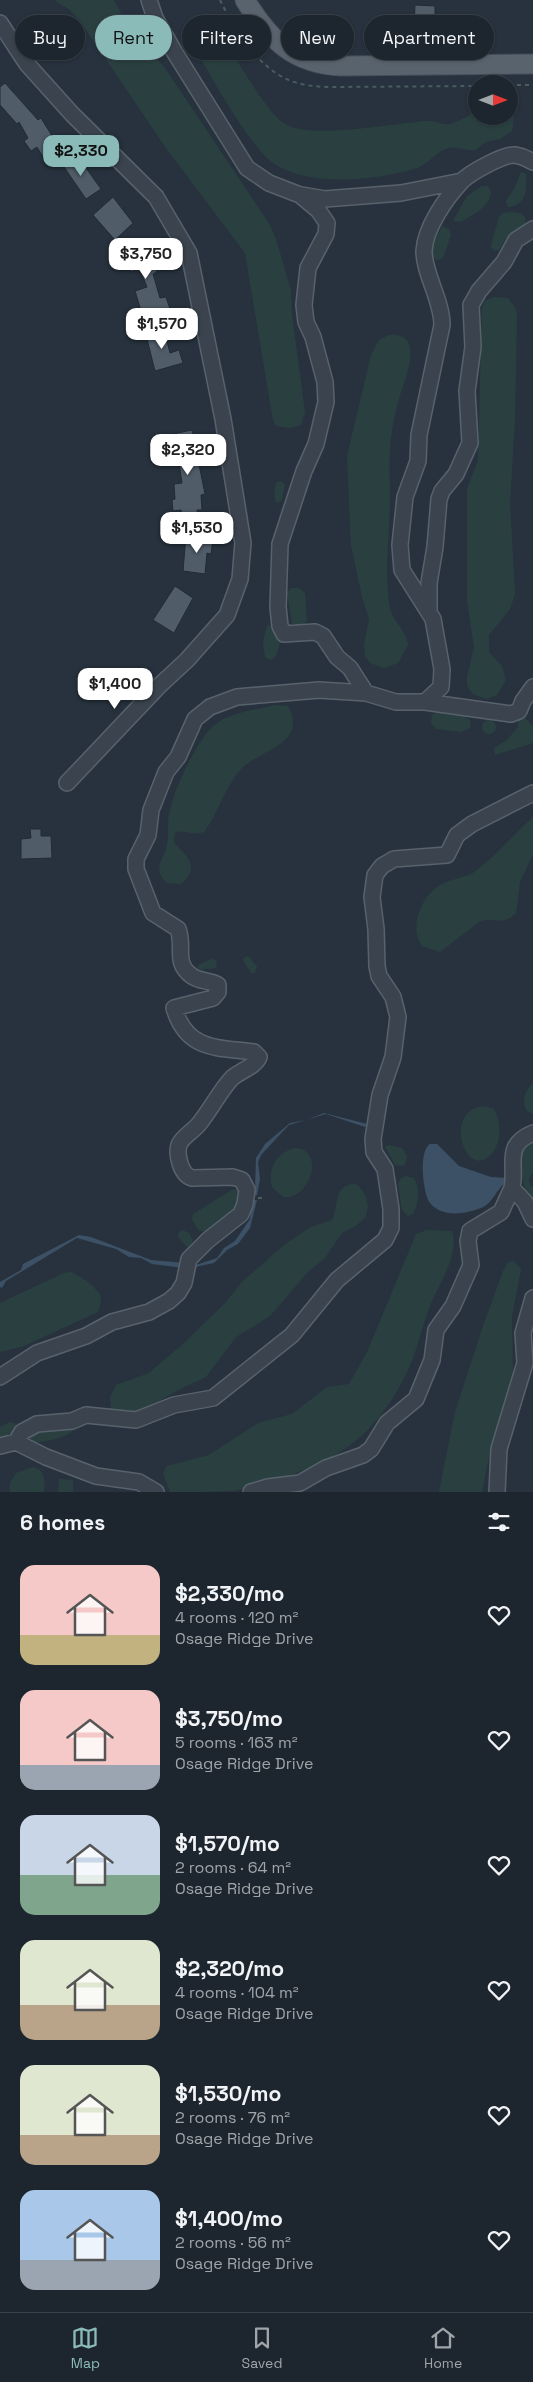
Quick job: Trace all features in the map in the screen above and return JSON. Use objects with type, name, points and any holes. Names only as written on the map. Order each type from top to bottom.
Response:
[{"type":"main road","points":[[247,1],[282,46],[293,54],[316,63],[341,66],[533,64]]},
{"type":"street","points":[[149,0],[155,18],[175,53],[247,168],[269,183],[300,195],[326,199],[401,193],[462,181],[493,162],[510,155],[517,155],[533,162]]},
{"type":"street","points":[[0,23],[27,64],[72,114],[156,197],[189,253],[223,419],[243,543],[240,579],[227,614],[187,660],[159,686],[67,783]]},
{"type":"street","points":[[430,611],[402,570],[400,545],[405,497],[418,461],[419,435],[442,326],[439,304],[425,257],[425,245],[432,222],[462,181]]},
{"type":"street","points":[[300,195],[318,210],[327,223],[326,234],[308,268],[304,305],[306,322],[313,337],[326,382],[326,398],[316,444],[304,471],[281,541],[278,607],[280,626],[287,635],[311,632],[324,636],[337,657],[350,668],[366,693]]},
{"type":"street","points":[[458,707],[441,687],[442,669],[438,640],[430,611],[429,583],[435,547],[439,499],[442,491],[456,474],[470,443],[467,391],[473,347],[471,305],[479,291],[504,262],[516,240],[533,228]]},
{"type":"street","points":[[425,702],[441,687]]},
{"type":"street","points":[[0,1377],[37,1353],[86,1336],[112,1322],[149,1312],[169,1301],[178,1293],[184,1283],[189,1259],[222,1228],[241,1214],[247,1195],[246,1186],[242,1180],[233,1177],[189,1177],[181,1165],[178,1147],[203,1119],[228,1083],[240,1072],[255,1063],[259,1057],[254,1052],[203,1045],[191,1038],[184,1029],[174,1008],[217,995],[218,985],[195,978],[182,966],[179,956],[178,930],[153,913],[136,864],[139,851],[149,832],[150,814],[156,796],[168,769],[183,748],[193,723],[210,707],[237,697],[312,690],[366,693],[396,702],[425,702],[504,714],[526,713],[523,701],[533,688]]},
{"type":"street","points":[[16,1442],[22,1432],[37,1424],[72,1421],[86,1416],[136,1420],[174,1404],[213,1398],[292,1335],[337,1280],[385,1240],[391,1228],[391,1209],[385,1169],[374,1152],[373,1139],[380,1095],[393,1057],[398,1017],[394,997],[379,976],[377,966],[372,880],[382,866],[394,860],[448,855],[457,836],[472,824],[533,793]]},
{"type":"street","points":[[251,1492],[268,1487],[300,1483],[326,1468],[357,1458],[371,1449],[387,1423],[416,1399],[432,1360],[436,1330],[453,1306],[472,1265],[468,1241],[470,1231],[500,1212],[512,1188],[513,1156],[516,1146],[533,1133]]},
{"type":"street","points":[[512,1188],[525,1202],[533,1219]]},
{"type":"street","points":[[496,1492],[500,1449],[525,1366],[522,1338],[533,1298]]},
{"type":"street","points":[[0,1446],[16,1442],[46,1457],[92,1475],[105,1479],[139,1482],[156,1492]]},
{"type":"path","points":[[518,85],[531,85]]},
{"type":"green space","points":[[54,0],[114,0],[121,15],[95,15],[95,43],[85,28],[85,15],[74,15],[69,9]]},
{"type":"green space","points":[[106,60],[158,60],[165,68],[270,225],[277,242],[291,291],[292,315],[305,412],[301,425],[290,428],[276,426],[273,420],[245,253],[166,148]]},
{"type":"green space","points":[[202,60],[237,60],[270,109],[285,124],[297,129],[332,131],[427,121],[450,124],[468,116],[468,125],[513,125],[512,131],[500,139],[486,142],[475,150],[452,148],[444,150],[425,164],[400,173],[359,179],[315,178],[295,173],[277,165],[263,154],[218,88]]},
{"type":"green space","points":[[521,172],[526,174],[525,195],[519,203],[508,207],[506,201],[515,187]]},
{"type":"green space","points":[[482,186],[488,186],[491,193],[487,203],[461,222],[453,221],[467,196]]},
{"type":"green space","points":[[503,213],[520,213],[525,217],[524,225],[506,239],[499,250],[495,251],[491,248],[491,245],[499,217]]},
{"type":"green space","points":[[442,226],[449,229],[451,235],[443,258],[437,260],[432,256],[432,247]]},
{"type":"green space","points":[[494,297],[508,298],[516,309],[517,315],[515,419],[510,503],[515,594],[510,609],[489,635],[489,652],[502,666],[506,680],[497,695],[486,699],[473,694],[467,686],[467,677],[474,647],[467,601],[467,488],[478,461],[482,307],[485,301]]},
{"type":"green space","points":[[389,335],[401,336],[407,341],[410,349],[408,370],[396,411],[391,441],[387,569],[390,608],[405,635],[408,645],[398,663],[384,668],[370,663],[365,656],[364,645],[369,619],[362,597],[351,545],[347,456],[371,355],[379,340]]},
{"type":"green space","points":[[281,481],[285,484],[282,500],[277,503],[275,490],[277,482]]},
{"type":"green space","points":[[291,588],[299,588],[305,593],[307,620],[304,625],[292,624],[287,593]]},
{"type":"green space","points":[[267,625],[273,626],[280,643],[276,656],[271,660],[265,657],[263,642]]},
{"type":"green space","points":[[276,705],[288,706],[290,709],[293,717],[291,732],[280,744],[242,768],[231,783],[205,831],[198,834],[175,833],[174,843],[187,857],[191,867],[187,878],[181,884],[167,883],[162,878],[159,869],[167,845],[169,814],[180,781],[198,746],[211,728],[225,718],[242,712]]},
{"type":"green space","points":[[440,711],[463,715],[471,721],[470,728],[461,732],[436,729],[431,723],[432,715]]},
{"type":"green space","points":[[523,716],[533,726],[533,743],[495,755],[494,748],[507,740],[518,727],[518,718]]},
{"type":"green space","points":[[486,720],[492,720],[496,727],[492,734],[486,734],[482,730],[482,724]]},
{"type":"green space","points":[[533,817],[533,854],[520,882],[516,913],[502,921],[484,920],[479,922],[440,952],[422,946],[416,930],[417,921],[419,912],[428,895],[442,884],[469,875],[477,870]]},
{"type":"green space","points":[[248,956],[257,966],[255,973],[251,973],[243,960]]},
{"type":"green space","points":[[211,959],[217,961],[216,968],[198,970],[198,965]]},
{"type":"green space","points":[[533,1083],[533,1114],[527,1111],[524,1099],[526,1092]]},
{"type":"green space","points":[[483,1106],[493,1108],[495,1111],[499,1124],[499,1133],[493,1152],[480,1161],[472,1158],[466,1151],[462,1141],[461,1130],[464,1119],[471,1111]]},
{"type":"green space","points":[[533,1141],[533,1172],[529,1179],[530,1185],[533,1187],[533,1199],[528,1195],[522,1179],[521,1161],[527,1145]]},
{"type":"green space","points":[[389,1145],[402,1148],[407,1156],[405,1164],[402,1166],[395,1165],[385,1147]]},
{"type":"green space","points":[[295,1148],[305,1151],[310,1157],[312,1165],[311,1175],[307,1184],[300,1191],[292,1196],[283,1197],[272,1187],[272,1168],[278,1158],[288,1150]]},
{"type":"green space","points":[[406,1176],[414,1178],[418,1191],[418,1201],[415,1210],[413,1214],[408,1216],[402,1210],[398,1184],[401,1178]]},
{"type":"green space","points":[[353,1184],[358,1185],[366,1196],[368,1206],[366,1216],[356,1226],[342,1233],[325,1258],[309,1271],[270,1316],[236,1337],[206,1377],[176,1391],[138,1414],[111,1409],[110,1397],[116,1385],[149,1373],[184,1343],[225,1303],[242,1282],[284,1245],[311,1227],[332,1220],[339,1193],[342,1189]]},
{"type":"green space","points":[[233,1189],[239,1191],[241,1196],[234,1212],[205,1232],[198,1230],[192,1219],[193,1214]]},
{"type":"green space","points":[[183,1230],[189,1233],[193,1240],[191,1245],[187,1247],[178,1237],[179,1232]]},
{"type":"green space","points":[[427,1230],[452,1231],[454,1240],[451,1260],[430,1306],[406,1374],[382,1414],[368,1430],[353,1443],[319,1464],[275,1480],[237,1490],[170,1492],[163,1473],[167,1466],[209,1455],[258,1423],[292,1414],[327,1387],[349,1384],[368,1350],[416,1234]]},
{"type":"green space","points":[[514,1261],[521,1269],[512,1316],[513,1377],[488,1461],[482,1492],[439,1492],[455,1412],[503,1271],[508,1262]]},
{"type":"green space","points":[[70,1272],[85,1280],[99,1293],[101,1300],[98,1312],[24,1346],[0,1352],[0,1303],[64,1273]]},
{"type":"green space","points":[[10,1422],[16,1424],[17,1429],[0,1441],[0,1427]]},
{"type":"green space","points":[[55,1428],[72,1428],[73,1430],[66,1435],[54,1439],[31,1442],[32,1434]]},
{"type":"green space","points":[[33,1467],[42,1473],[44,1492],[10,1492],[10,1483],[16,1473]]},
{"type":"green space","points":[[59,1479],[73,1480],[73,1492],[58,1492]]},
{"type":"water","points":[[324,1113],[367,1124],[365,1127],[326,1114],[307,1120]]},
{"type":"water","points":[[306,1120],[289,1125],[261,1155],[258,1162],[260,1179],[257,1195],[253,1195],[255,1189],[256,1158],[265,1144],[290,1123]]},
{"type":"water","points":[[430,1144],[437,1144],[459,1166],[491,1177],[508,1178],[507,1182],[489,1203],[481,1208],[461,1213],[441,1211],[430,1203],[425,1191],[423,1163],[426,1148]]},
{"type":"water","points":[[252,1200],[257,1200],[250,1228],[238,1244],[227,1250],[214,1263],[193,1266],[217,1258],[224,1248],[235,1241],[250,1219]]},
{"type":"water","points":[[79,1235],[91,1237],[151,1260],[185,1263],[184,1268],[152,1264],[141,1258],[129,1257],[116,1249],[77,1238],[6,1281],[2,1288],[0,1287],[0,1282],[21,1270],[23,1264]]},
{"type":"building","points":[[415,5],[435,6],[435,15],[415,15]]},
{"type":"building","points":[[5,83],[38,120],[41,118],[62,152],[46,162],[37,147],[31,151],[24,141],[28,138],[19,122],[17,124],[0,105],[0,87]]},
{"type":"building","points":[[76,154],[101,189],[86,199],[62,164]]},
{"type":"building","points":[[113,197],[133,223],[115,240],[93,215]]},
{"type":"building","points":[[135,243],[137,246],[145,243],[157,272],[153,274],[160,298],[166,297],[170,309],[152,315],[151,311],[142,314],[135,291],[147,287],[139,268],[131,272],[124,248]]},
{"type":"building","points":[[163,326],[170,353],[179,350],[183,363],[155,371],[145,331]]},
{"type":"building","points":[[192,430],[205,494],[201,495],[202,510],[197,510],[198,516],[182,518],[181,510],[173,511],[172,500],[175,499],[174,484],[182,483],[179,463],[173,464],[171,453],[176,452],[173,434]]},
{"type":"building","points":[[186,535],[213,538],[211,554],[207,553],[205,574],[183,571]]},
{"type":"building","points":[[175,586],[193,598],[174,633],[153,620]]},
{"type":"building","points":[[30,829],[41,829],[41,836],[51,836],[52,858],[21,859],[21,839],[31,838]]}]
